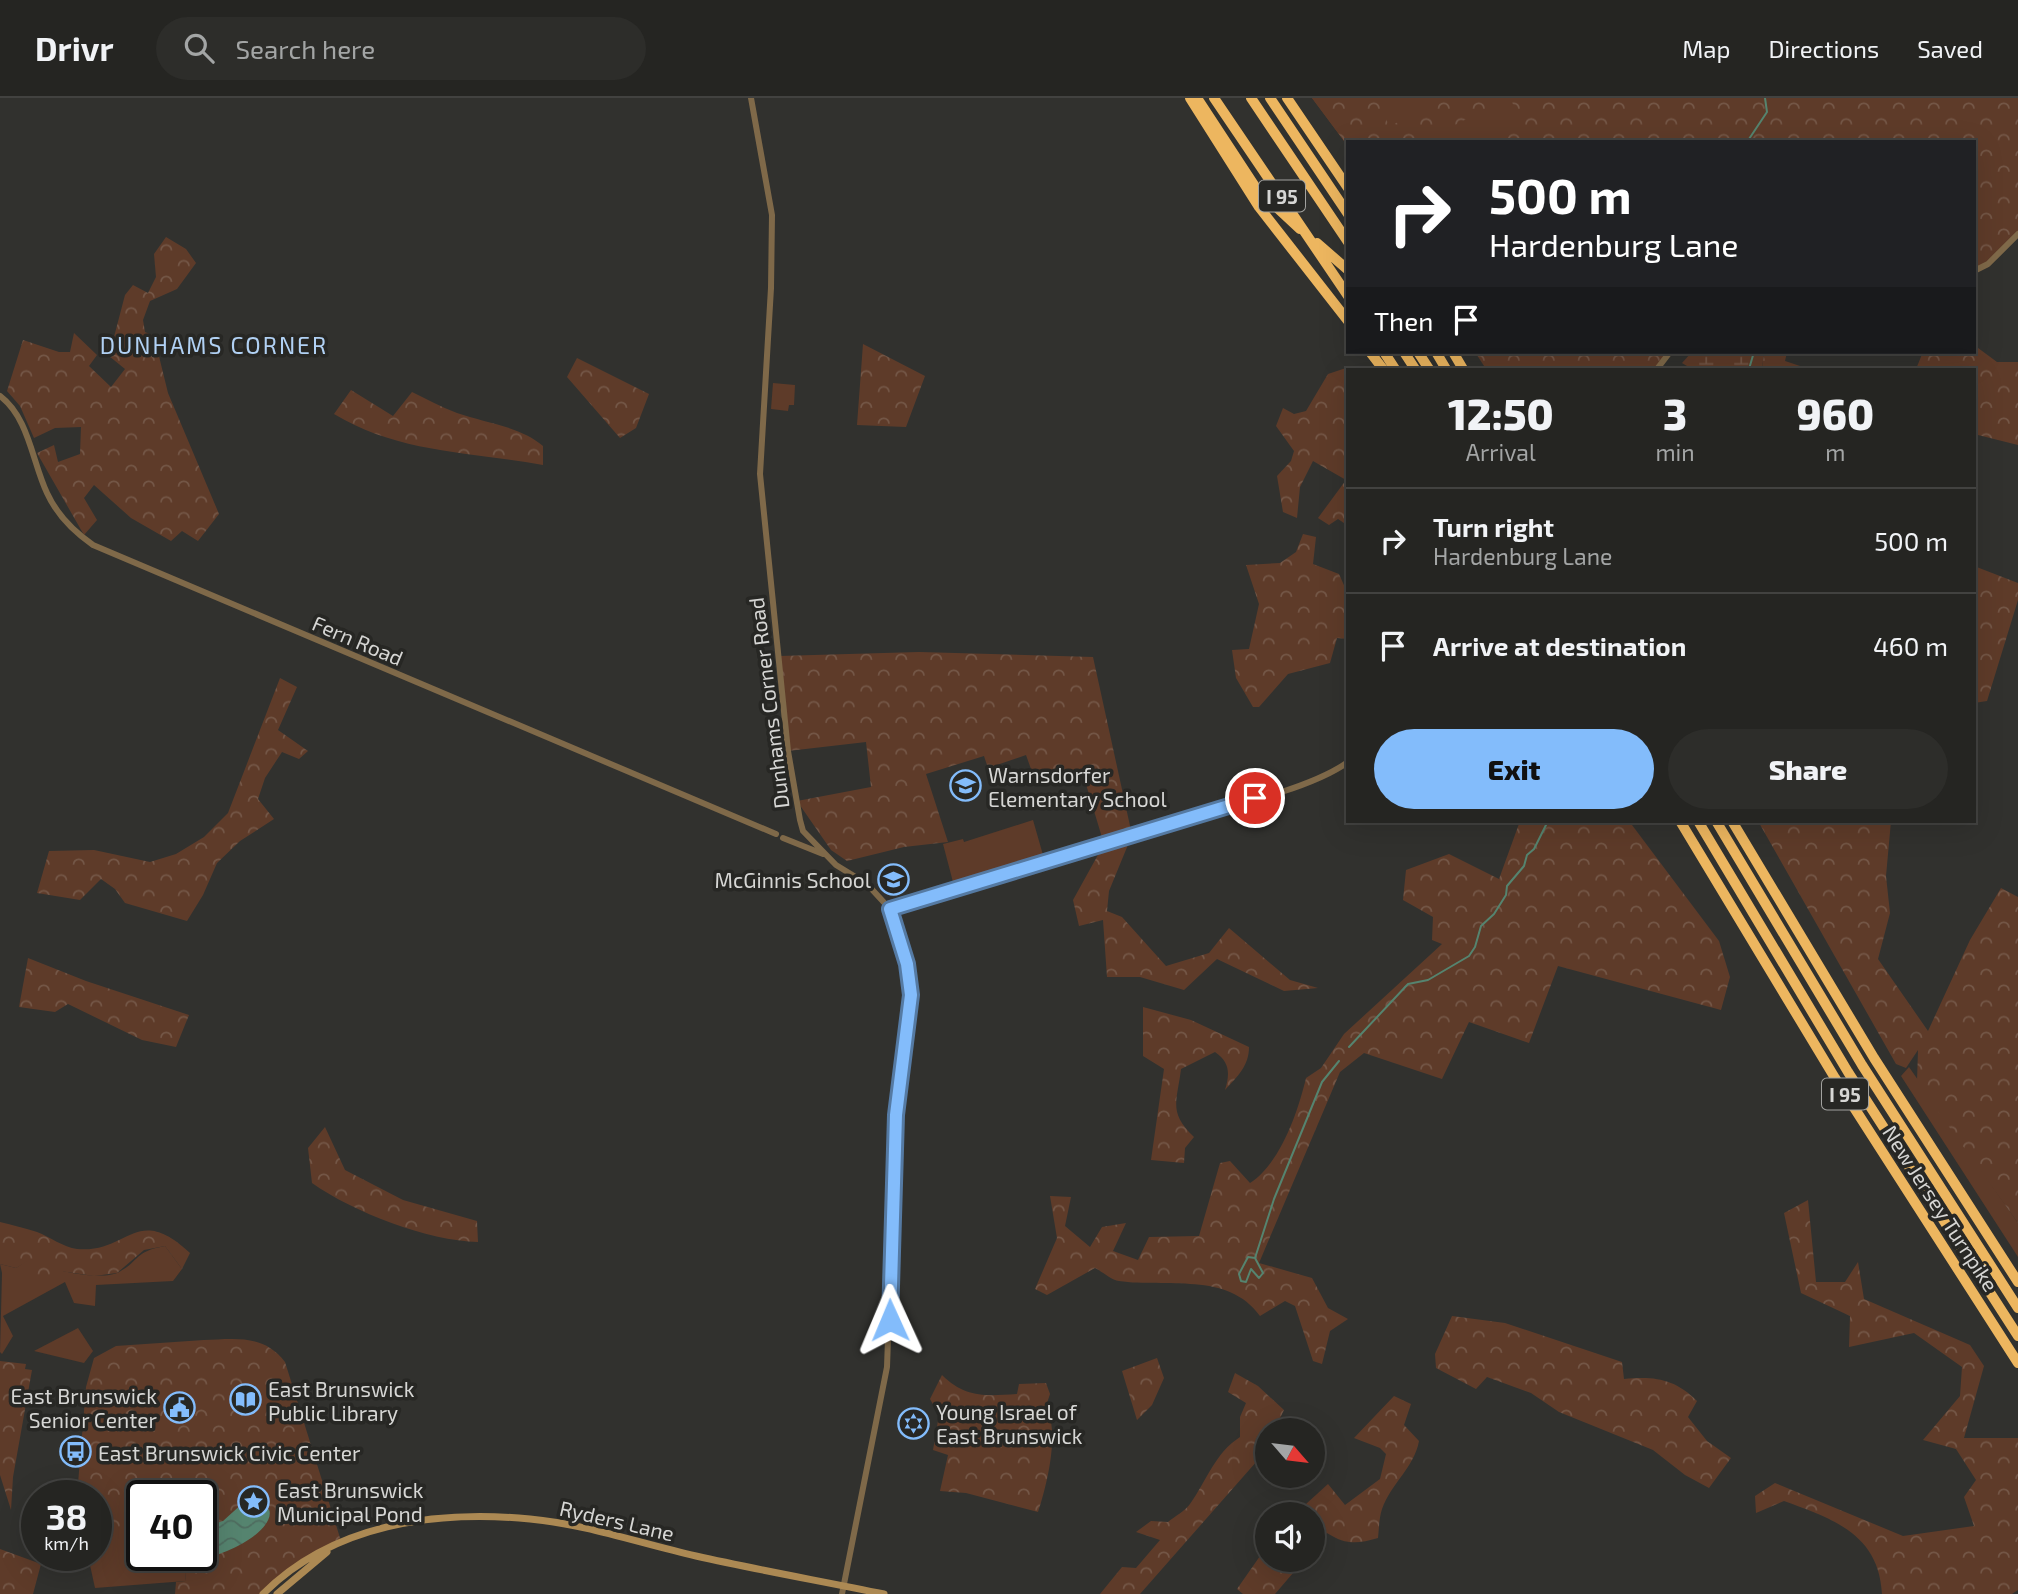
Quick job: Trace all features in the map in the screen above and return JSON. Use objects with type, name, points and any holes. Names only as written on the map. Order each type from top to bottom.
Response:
[{"type":"highway","points":[[1190,98],[1259,207],[1346,318]]},
{"type":"highway","points":[[1197,98],[1250,179],[1271,205],[1346,269]]},
{"type":"highway","name":"I 95","points":[[1214,98],[1346,293]]},
{"type":"highway","name":"I 95","points":[[1251,98],[1346,239]]},
{"type":"highway","name":"I 95","points":[[1270,98],[1346,211]]},
{"type":"highway","points":[[1287,98],[1346,185]]},
{"type":"highway","points":[[1372,354],[1382,368]]},
{"type":"highway","name":"New Jersey Turnpike","points":[[1681,823],[1835,1079],[2018,1363]]},
{"type":"highway","name":"New Jersey Turnpike","points":[[1699,823],[1848,1072],[2018,1336]]},
{"type":"highway","name":"New Jersey Turnpike","points":[[1717,823],[1862,1065],[2018,1308]]},
{"type":"highway","name":"New Jersey Turnpike","points":[[1733,823],[1874,1058],[2018,1282]]},
{"type":"main road","name":"Ryders Lane","points":[[263,1594],[300,1561],[341,1541],[406,1522],[442,1516],[532,1519],[842,1590],[884,1594]]},
{"type":"main road","name":"Ryders Lane","points":[[277,1594],[341,1541]]},
{"type":"street","name":"Dunhams Corner Road","points":[[751,98],[772,215],[771,288],[760,474],[788,751],[800,820],[803,831],[824,854],[836,865],[867,884],[890,909],[907,964],[911,995],[896,1115],[887,1367],[842,1590]]},
{"type":"street","points":[[1976,270],[1988,264],[2018,234]]},
{"type":"street","points":[[1658,368],[1668,354]]},
{"type":"street","name":"Fern Road","points":[[0,396],[19,419],[50,500],[73,530],[93,545],[824,854]]},
{"type":"street","points":[[890,909],[987,882],[1139,831],[1293,787],[1346,763]]},
{"type":"green space","points":[[1312,98],[1717,98],[1514,140],[1346,140],[1346,144]]},
{"type":"green space","points":[[1312,98],[1379,98],[1388,124],[1403,122],[1439,102],[1436,98],[1485,98],[1485,109],[1428,140],[1346,140],[1346,144]]},
{"type":"green space","points":[[1509,98],[2018,98],[2018,234],[1988,264],[1976,270],[1976,140],[1495,140],[1521,116]]},
{"type":"green space","points":[[166,237],[186,249],[196,263],[177,289],[150,301],[143,320],[145,332],[154,336],[168,393],[219,514],[198,541],[182,531],[171,541],[131,518],[94,485],[84,498],[97,520],[84,535],[37,453],[54,445],[58,462],[80,454],[81,427],[55,428],[34,438],[20,406],[7,391],[23,340],[59,352],[70,352],[74,333],[97,355],[89,366],[111,387],[125,369],[109,356],[125,295],[133,285],[148,293],[156,277],[154,254]]},
{"type":"green space","points":[[863,344],[925,376],[906,427],[857,425]]},
{"type":"green space","points":[[1976,346],[1997,362],[2018,362],[2018,445],[1976,434],[1976,368],[1916,368],[1922,354],[1976,354]]},
{"type":"green space","points":[[1476,354],[1668,354],[1658,368],[1485,368]]},
{"type":"green space","points":[[1690,354],[1764,354],[1762,368],[1690,368],[1682,363]]},
{"type":"green space","points":[[1764,354],[1787,354],[1785,361],[1806,368],[1762,368]]},
{"type":"green space","points":[[577,358],[649,394],[636,428],[620,438],[567,377]]},
{"type":"green space","points":[[1346,368],[1346,480],[1313,461],[1300,487],[1297,518],[1283,512],[1277,476],[1291,461],[1294,451],[1276,426],[1283,408],[1294,414],[1306,411],[1328,374]]},
{"type":"green space","points":[[773,383],[795,385],[794,405],[789,405],[788,411],[771,409]]},
{"type":"green space","points":[[351,390],[393,416],[412,392],[457,413],[513,429],[543,446],[543,465],[409,444],[358,427],[334,414]]},
{"type":"green space","points":[[1346,480],[1346,524],[1338,519],[1329,525],[1318,518]]},
{"type":"green space","points":[[1303,534],[1316,537],[1313,564],[1339,574],[1346,590],[1346,639],[1337,638],[1330,663],[1288,674],[1259,707],[1253,707],[1236,678],[1232,650],[1249,649],[1259,604],[1246,565],[1280,563],[1296,552]]},
{"type":"green space","points":[[1976,567],[2018,583],[2018,600],[1987,701],[1976,703]]},
{"type":"green space","points":[[919,652],[1093,657],[1132,835],[1109,891],[1107,911],[1122,917],[1166,966],[1209,953],[1229,928],[1290,980],[1318,988],[1284,991],[1217,959],[1184,990],[1140,977],[1107,977],[1103,920],[1079,926],[1073,900],[1104,844],[1082,771],[1036,783],[1026,755],[988,768],[984,756],[926,774],[948,842],[904,847],[847,861],[831,850],[797,801],[871,787],[866,742],[788,751],[779,656]]},
{"type":"green space","points":[[280,678],[297,687],[278,730],[308,751],[299,759],[282,752],[265,778],[258,799],[274,819],[240,841],[217,863],[203,895],[187,921],[125,903],[115,889],[101,879],[80,900],[37,893],[49,851],[94,850],[150,862],[176,854],[204,837],[228,813]]},
{"type":"green space","points":[[1033,820],[1043,855],[953,882],[943,844],[963,839],[964,842]]},
{"type":"green space","points":[[1519,823],[1630,823],[1719,941],[1730,977],[1721,1010],[1558,966],[1529,1043],[1469,1022],[1442,1079],[1364,1053],[1340,1072],[1259,1263],[1312,1278],[1328,1308],[1348,1319],[1330,1331],[1322,1364],[1313,1361],[1295,1306],[1285,1301],[1260,1316],[1247,1302],[1214,1287],[1119,1281],[1095,1268],[1047,1295],[1035,1289],[1057,1238],[1050,1196],[1071,1197],[1065,1226],[1090,1247],[1102,1227],[1126,1223],[1113,1251],[1138,1260],[1149,1237],[1199,1236],[1220,1163],[1230,1161],[1250,1183],[1261,1174],[1286,1136],[1306,1078],[1321,1068],[1344,1034],[1442,944],[1432,940],[1433,917],[1403,900],[1406,870],[1449,854],[1499,879]]},
{"type":"green space","points":[[1759,823],[1891,823],[1886,876],[1890,913],[1878,959],[1928,1031],[1970,940],[2001,888],[2018,897],[2018,1223],[1917,1082],[1918,1050],[1906,1068],[1896,1064]]},
{"type":"green space","points":[[28,958],[86,981],[189,1015],[176,1047],[142,1040],[68,1004],[55,1012],[19,1007]]},
{"type":"green space","points":[[1143,1007],[1191,1020],[1249,1047],[1245,1066],[1225,1090],[1228,1069],[1224,1060],[1215,1052],[1181,1069],[1176,1098],[1177,1113],[1194,1137],[1185,1148],[1184,1163],[1151,1160],[1164,1069],[1143,1056]]},
{"type":"green space","points":[[1909,1067],[2018,1223],[2018,1257],[1901,1076]]},
{"type":"green space","points":[[325,1127],[345,1170],[403,1200],[477,1221],[478,1242],[414,1231],[369,1214],[312,1183],[308,1148]]},
{"type":"green space","points":[[1808,1200],[1816,1282],[1845,1282],[1858,1262],[1864,1299],[1970,1345],[1984,1366],[1964,1438],[2018,1438],[2018,1590],[2012,1594],[1882,1594],[1879,1574],[1863,1543],[1836,1523],[1784,1501],[1756,1513],[1755,1496],[1775,1483],[1903,1536],[1974,1526],[1964,1497],[1976,1480],[1956,1449],[1923,1440],[1960,1396],[1962,1367],[1914,1333],[1849,1347],[1850,1316],[1801,1293],[1784,1213]]},
{"type":"green space","points":[[0,1222],[37,1232],[77,1249],[94,1249],[109,1245],[144,1231],[157,1232],[172,1238],[190,1253],[182,1269],[165,1246],[144,1250],[117,1273],[94,1276],[60,1271],[49,1282],[34,1273],[36,1265],[28,1261],[16,1268],[0,1264]]},
{"type":"green space","points":[[165,1246],[182,1269],[173,1281],[96,1285],[95,1306],[74,1303],[65,1282],[3,1316],[13,1336],[2,1354],[0,1352],[0,1264],[16,1268],[28,1260],[74,1273],[110,1275],[126,1268],[147,1251]]},
{"type":"green space","points":[[1452,1316],[1505,1323],[1622,1362],[1624,1379],[1655,1379],[1681,1388],[1697,1401],[1688,1417],[1707,1441],[1731,1458],[1709,1488],[1685,1475],[1653,1450],[1559,1412],[1531,1393],[1487,1377],[1476,1389],[1436,1368],[1435,1354]]},
{"type":"green space","points":[[78,1328],[93,1351],[84,1363],[34,1351]]},
{"type":"green space","points":[[238,1339],[258,1342],[277,1353],[285,1362],[341,1541],[300,1561],[263,1594],[175,1594],[176,1582],[186,1581],[184,1571],[217,1571],[217,1480],[126,1480],[126,1539],[112,1540],[112,1480],[78,1480],[86,1387],[94,1358],[116,1346]]},
{"type":"green space","points":[[1157,1358],[1164,1378],[1152,1405],[1137,1420],[1122,1371]]},
{"type":"green space","points":[[0,1361],[26,1364],[25,1369],[32,1370],[13,1477],[11,1510],[0,1475]]},
{"type":"green space","points":[[1235,1373],[1258,1386],[1284,1410],[1280,1418],[1255,1418],[1255,1463],[1140,1594],[1100,1594],[1122,1567],[1136,1568],[1160,1540],[1136,1532],[1151,1521],[1168,1522],[1185,1509],[1224,1451],[1240,1437],[1240,1417],[1246,1403],[1228,1392]]},
{"type":"green space","points":[[942,1375],[967,1392],[985,1395],[1017,1394],[1019,1384],[1046,1383],[1050,1394],[1046,1406],[1050,1417],[1052,1444],[1038,1512],[966,1493],[940,1491],[948,1455],[933,1450],[939,1415],[930,1399]]},
{"type":"green space","points":[[1394,1396],[1411,1404],[1404,1425],[1419,1441],[1416,1451],[1382,1509],[1378,1538],[1352,1542],[1340,1540],[1327,1533],[1325,1535],[1325,1502],[1308,1502],[1328,1484],[1345,1505],[1380,1479],[1386,1454],[1380,1448],[1354,1438]]},
{"type":"green space","points":[[126,1538],[126,1571],[185,1572],[186,1581],[95,1588],[91,1571],[112,1571],[112,1539]]},
{"type":"green space","points":[[0,1549],[21,1557],[21,1571],[39,1571],[33,1594],[0,1594]]},
{"type":"green space","points":[[1255,1563],[1255,1572],[1294,1572],[1275,1594],[1243,1594],[1237,1589]]},
{"type":"water","name":"East Brunswick Municipal Pond","points":[[244,1502],[253,1502],[269,1509],[269,1518],[263,1528],[239,1546],[217,1554],[217,1523],[223,1521]]},
{"type":"waterway","points":[[1750,140],[1767,112],[1765,98]]},
{"type":"waterway","points":[[1749,368],[1753,354]]},
{"type":"waterway","points":[[1349,1047],[1408,984],[1428,980],[1469,956],[1475,947],[1481,926],[1494,914],[1506,895],[1507,886],[1524,866],[1527,855],[1534,849],[1547,823]]},
{"type":"waterway","points":[[1255,1258],[1274,1199],[1322,1082],[1339,1061]]},
{"type":"waterway","points":[[1248,1257],[1255,1258],[1263,1273],[1259,1278],[1251,1269],[1246,1282],[1241,1281],[1239,1274],[1248,1257]]},
{"type":"place","name":"Warnsdorfer Elementary School","points":[[965,786]]},
{"type":"place","name":"McGinnis School","points":[[894,879]]},
{"type":"place","name":"East Brunswick Public Library","points":[[245,1400]]},
{"type":"place","name":"East Brunswick Senior Center","points":[[180,1407]]},
{"type":"place","name":"Young Israel of East Brunswick","points":[[913,1423]]},
{"type":"place","name":"East Brunswick Civic Center","points":[[75,1452]]},
{"type":"place","name":"East Brunswick Municipal Pond","points":[[254,1501]]},
{"type":"district","name":"DUNHAMS CORNER","points":[[214,345]]},
{"type":"route","points":[[890,1320],[896,1115],[911,995],[907,964],[890,909],[987,882],[1050,858],[1147,828],[1255,798]]}]
